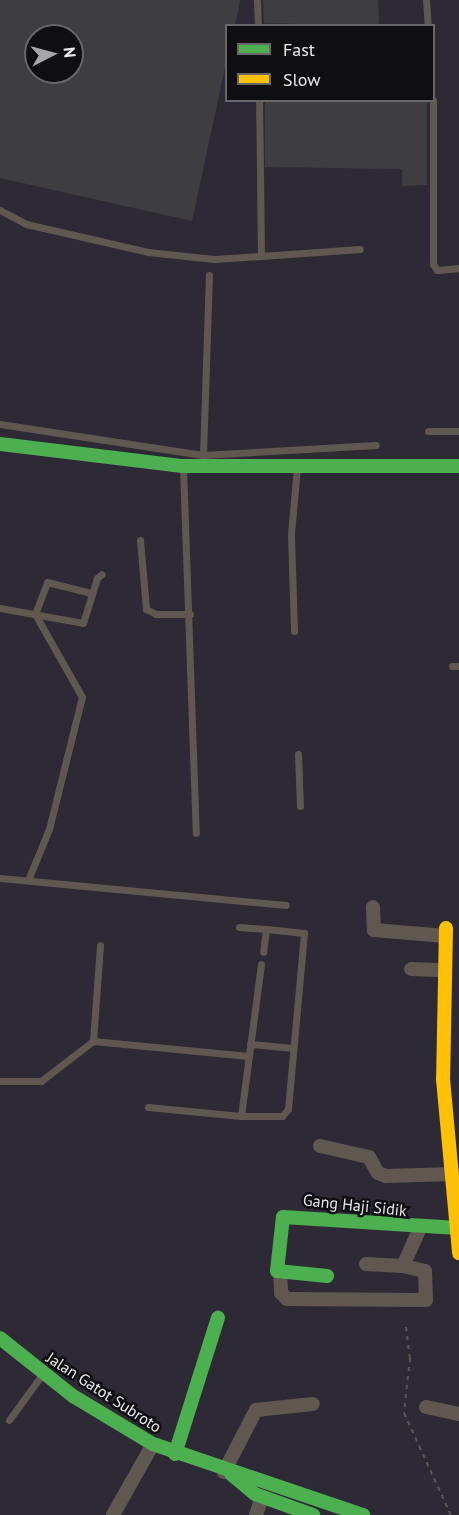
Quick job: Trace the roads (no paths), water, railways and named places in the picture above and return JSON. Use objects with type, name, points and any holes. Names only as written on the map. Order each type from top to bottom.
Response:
[{"type":"main road","points":[[0,444],[183,466],[297,464],[459,466]]},
{"type":"main road","points":[[446,932],[444,994],[459,1253]]},
{"type":"main road","name":"Gang Haji Sidik","points":[[280,1271],[275,1266],[284,1216],[420,1228],[458,1228]]},
{"type":"main road","points":[[280,1271],[327,1276]]},
{"type":"main road","points":[[175,1454],[218,1318]]},
{"type":"main road","name":"Jalan Gatot Subroto","points":[[0,1338],[43,1374],[153,1444],[227,1473],[261,1478],[363,1515]]},
{"type":"main road","name":"Jalan Gatot Subroto","points":[[227,1473],[262,1497],[313,1515]]},
{"type":"street","points":[[373,907],[374,930],[446,932]]},
{"type":"street","points":[[411,969],[444,970]]},
{"type":"street","points":[[444,994],[459,995]]},
{"type":"street","points":[[320,1146],[369,1157],[378,1173],[386,1176],[454,1174]]},
{"type":"street","points":[[403,1266],[420,1228]]},
{"type":"street","points":[[280,1271],[281,1293],[287,1299],[426,1300],[425,1271],[403,1266],[366,1264]]},
{"type":"street","points":[[227,1473],[256,1410],[313,1404]]},
{"type":"street","points":[[426,1407],[459,1414]]},
{"type":"street","points":[[113,1515],[153,1444]]},
{"type":"street","points":[[256,1515],[262,1497]]},
{"type":"lane","points":[[257,0],[258,24]]},
{"type":"lane","points":[[426,0],[428,24]]},
{"type":"lane","points":[[259,102],[261,256]]},
{"type":"lane","points":[[433,102],[433,264],[437,270],[459,268]]},
{"type":"lane","points":[[0,210],[26,224],[148,252],[214,259],[360,249]]},
{"type":"lane","points":[[203,455],[209,275]]},
{"type":"lane","points":[[0,424],[203,455],[375,445]]},
{"type":"lane","points":[[428,431],[459,431]]},
{"type":"lane","points":[[294,631],[291,534],[297,464]]},
{"type":"lane","points":[[183,466],[196,833]]},
{"type":"lane","points":[[140,540],[146,609],[156,614],[190,614]]},
{"type":"lane","points":[[0,608],[85,623],[91,593],[102,574]]},
{"type":"lane","points":[[35,614],[47,582],[91,593]]},
{"type":"lane","points":[[28,880],[49,829],[82,697],[35,614]]},
{"type":"lane","points":[[298,754],[300,806]]},
{"type":"lane","points":[[0,878],[286,906]]},
{"type":"lane","points":[[147,1107],[241,1116],[282,1116],[288,1112],[304,933],[239,927]]},
{"type":"lane","points":[[263,952],[266,929]]},
{"type":"lane","points":[[93,1041],[100,945]]},
{"type":"lane","points":[[241,1116],[261,964]]},
{"type":"lane","points":[[0,1081],[41,1081],[93,1041],[248,1056]]},
{"type":"lane","points":[[250,1044],[293,1048]]},
{"type":"lane","points":[[9,1420],[43,1374]]}]
